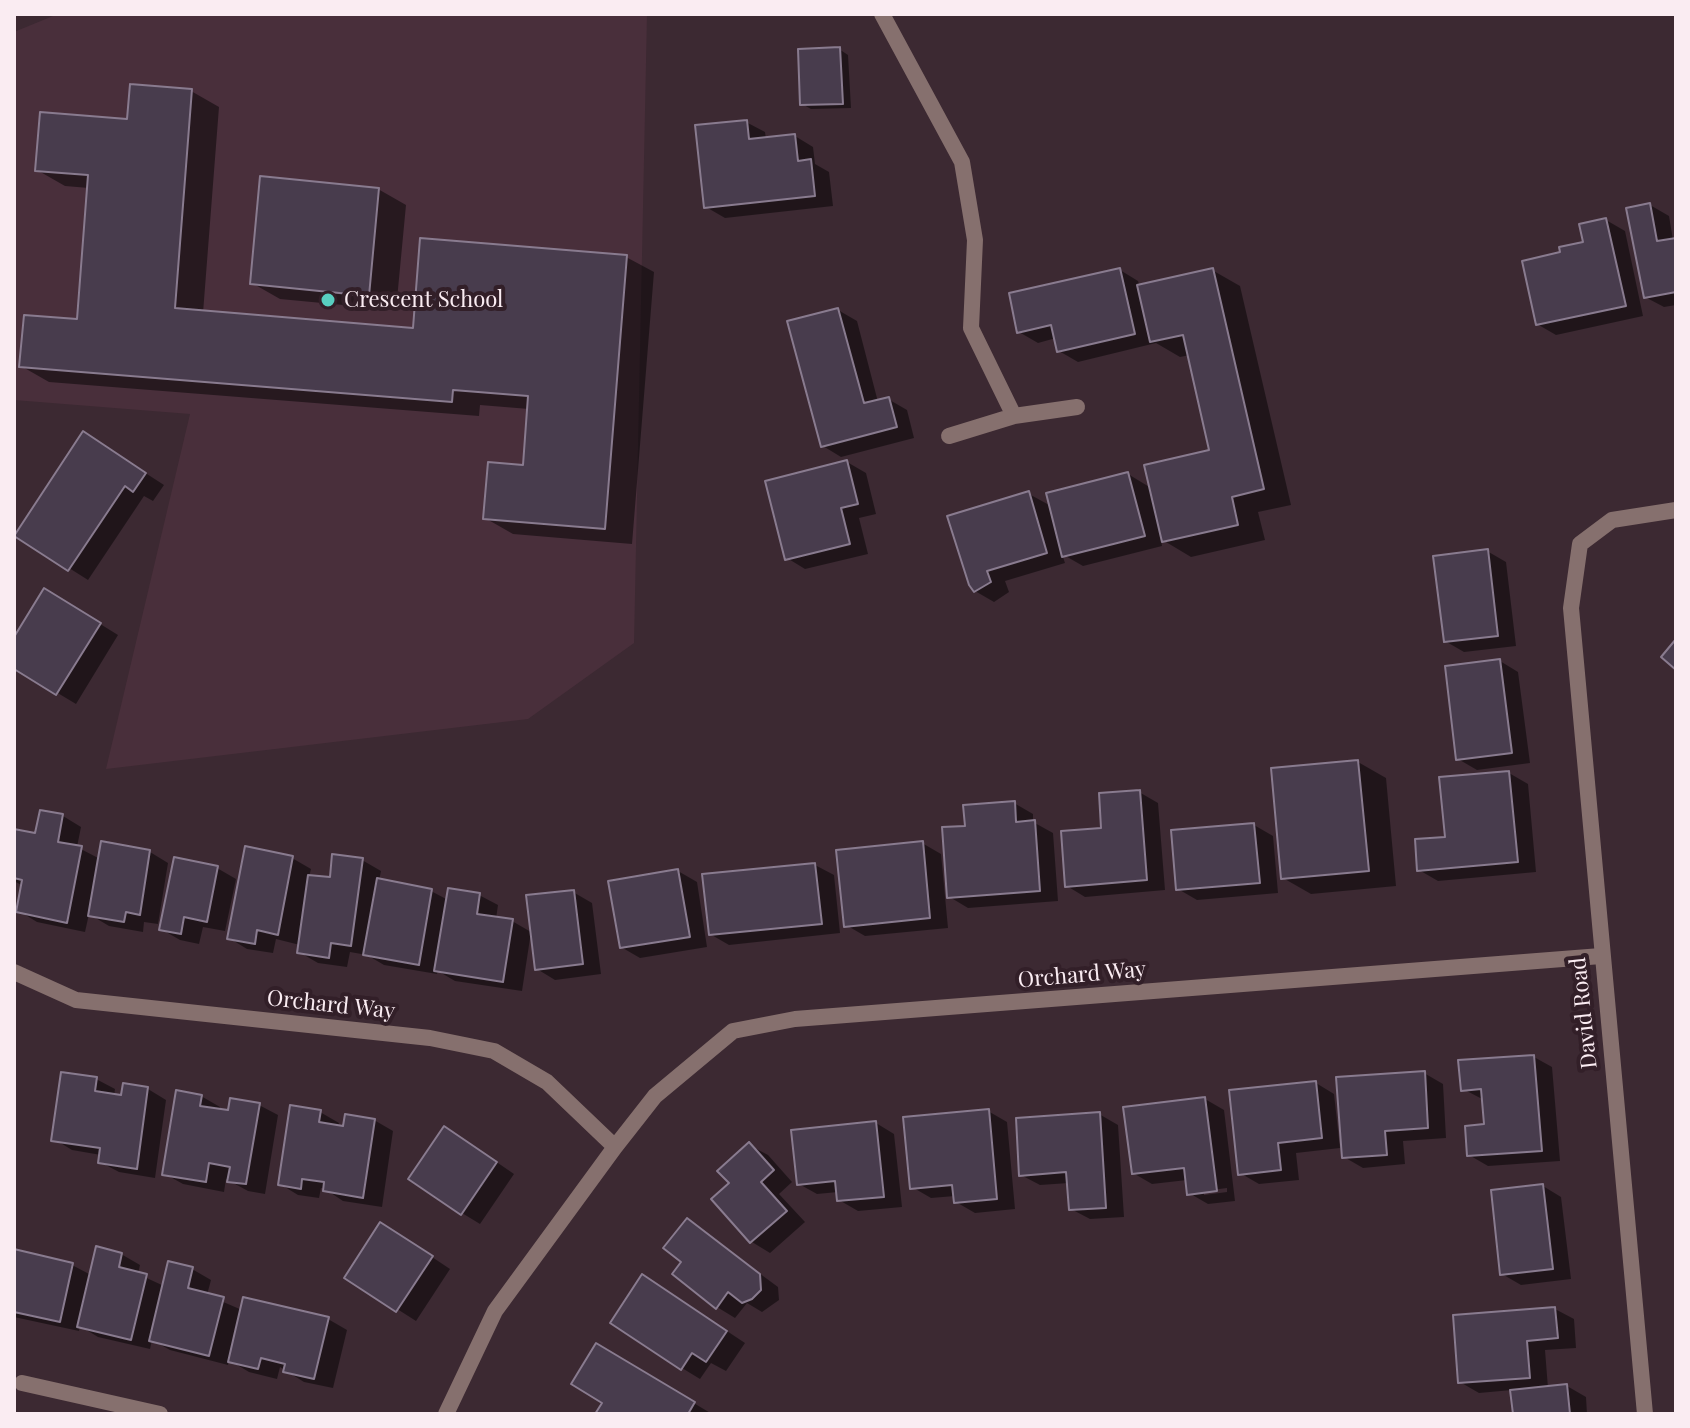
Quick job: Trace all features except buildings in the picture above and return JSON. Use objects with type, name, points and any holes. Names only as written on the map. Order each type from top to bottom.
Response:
[{"type":"street","points":[[882,14],[962,162],[975,240],[971,328],[1014,416]]},
{"type":"street","points":[[949,436],[1014,416],[1077,407]]},
{"type":"street","name":"David Road","points":[[1645,1414],[1571,608],[1580,544],[1612,520],[1676,510]]},
{"type":"street","name":"Orchard Way","points":[[446,1414],[495,1311],[615,1147],[655,1096],[733,1031],[795,1019],[1601,956]]},
{"type":"street","name":"Orchard Way","points":[[14,972],[76,1000],[430,1038],[494,1051],[547,1082],[615,1147]]},
{"type":"street","points":[[17,1382],[160,1414]]},
{"type":"shaded area","name":"Crescent School","points":[[58,14],[647,14],[634,643],[528,719],[106,769],[190,414],[14,400],[14,32]]},
{"type":"place","name":"Crescent School","points":[[328,300]]}]
